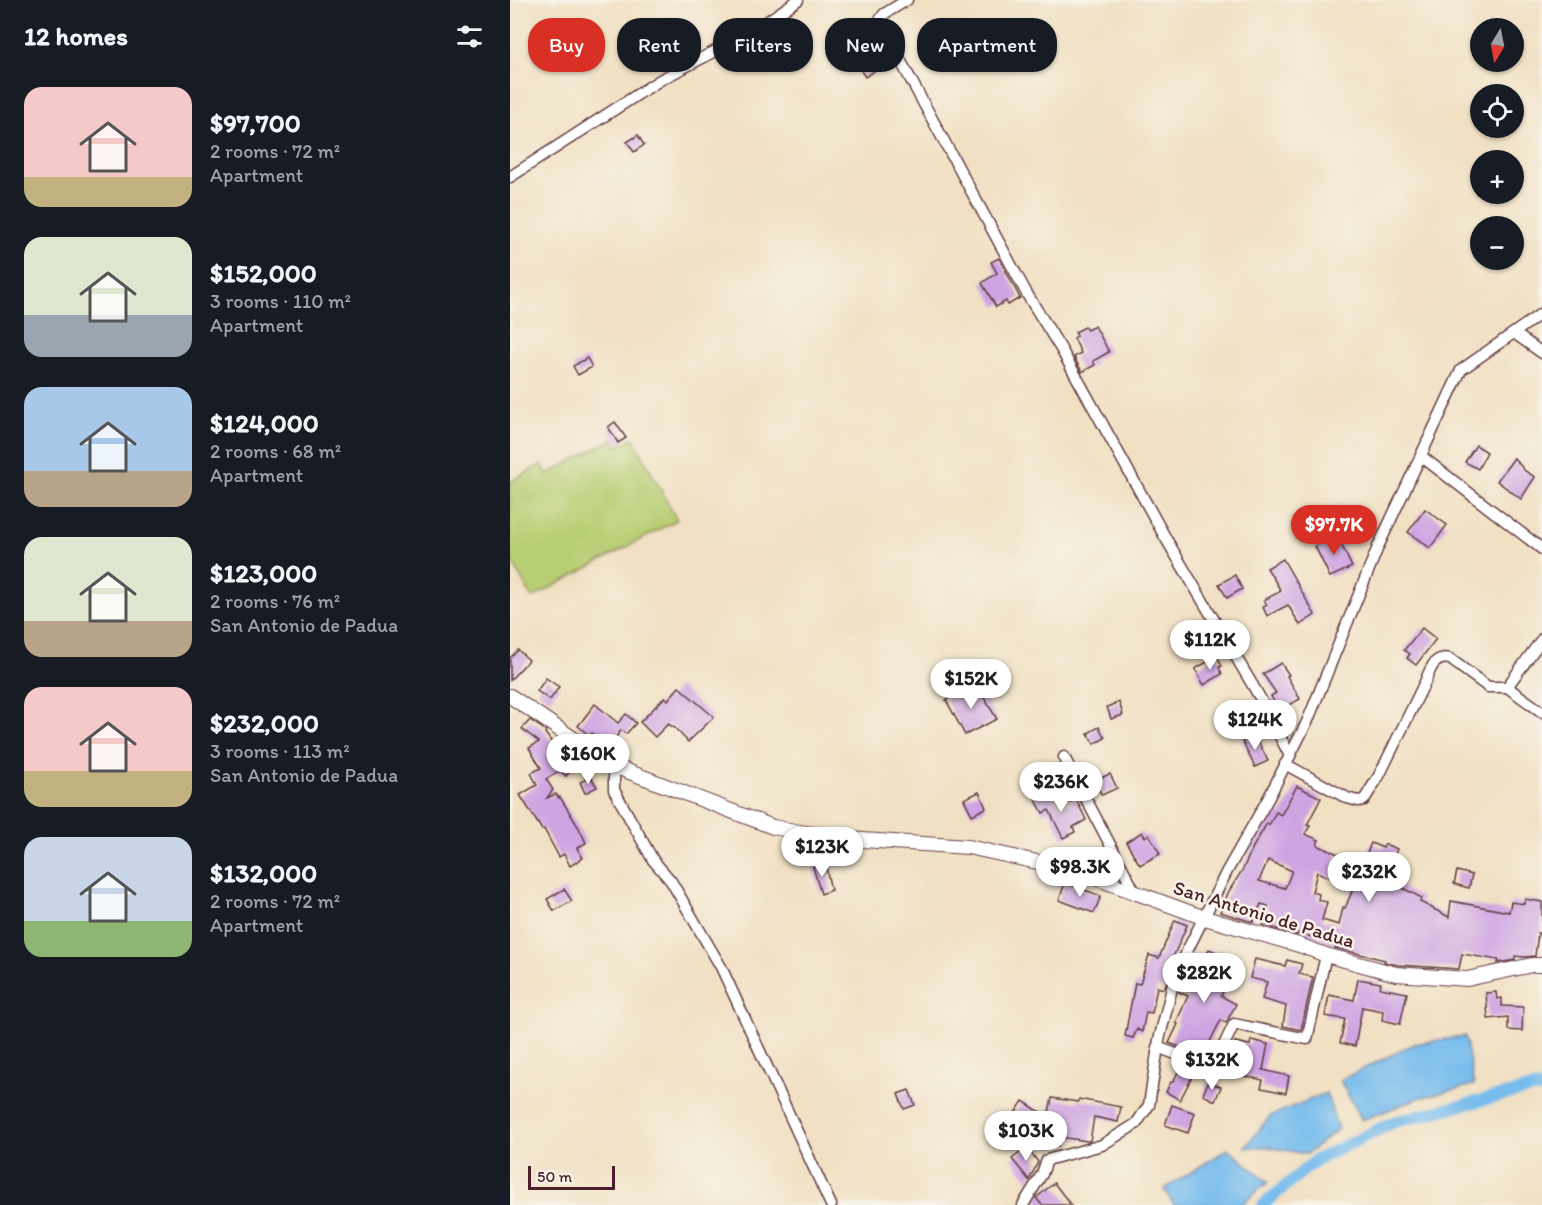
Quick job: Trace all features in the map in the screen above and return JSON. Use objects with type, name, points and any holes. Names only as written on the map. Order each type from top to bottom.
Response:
[{"type":"street","points":[[510,177],[660,80],[750,33],[798,0]]},
{"type":"street","points":[[907,0],[884,14],[879,21],[1027,294],[1061,349],[1165,537],[1259,696],[1288,760],[1347,798],[1364,800],[1380,774],[1432,667],[1438,659],[1444,657],[1488,687],[1507,687],[1542,712]]},
{"type":"street","points":[[1023,1205],[1042,1174],[1047,1160],[1102,1145],[1136,1124],[1149,1105],[1157,1047],[1172,988],[1188,949],[1308,720],[1378,547],[1461,370],[1542,313]]},
{"type":"street","points":[[1514,333],[1542,353]]},
{"type":"street","points":[[1420,456],[1542,549]]},
{"type":"street","points":[[1507,687],[1542,639]]},
{"type":"street","name":"San Antonio de Padua","points":[[510,696],[614,766],[773,827],[833,838],[968,847],[1074,870],[1204,918],[1396,974],[1467,979],[1532,965],[1542,965]]},
{"type":"street","points":[[1064,757],[1135,892]]},
{"type":"street","points":[[614,766],[614,790],[653,860],[671,881],[721,967],[831,1205]]},
{"type":"street","points":[[1157,1047],[1213,1068],[1234,1024],[1307,1039],[1326,955]]},
{"type":"green space","points":[[633,438],[677,520],[532,598],[510,558],[510,482],[542,464],[548,474],[613,439],[617,446]]},
{"type":"water","points":[[1465,1036],[1474,1085],[1419,1098],[1362,1120],[1340,1080],[1414,1044]]},
{"type":"water","points":[[1326,1093],[1338,1129],[1307,1154],[1268,1147],[1245,1147],[1270,1116]]},
{"type":"water","points":[[1228,1149],[1268,1182],[1241,1205],[1174,1205],[1164,1189]]},
{"type":"building","points":[[862,72],[873,72],[865,77]]},
{"type":"building","points":[[638,135],[644,145],[634,152],[627,142]]},
{"type":"building","points":[[999,258],[1020,298],[1008,305],[1006,301],[996,307],[982,283],[997,273],[991,262]]},
{"type":"building","points":[[1095,326],[1109,352],[1093,361],[1095,365],[1082,372],[1074,357],[1081,353],[1074,338],[1077,336],[1075,332],[1085,327],[1087,330]]},
{"type":"building","points":[[587,358],[592,367],[578,375],[573,366]]},
{"type":"building","points":[[615,422],[626,438],[618,443],[608,427]]},
{"type":"building","points":[[1476,445],[1487,452],[1478,469],[1465,462]]},
{"type":"building","points":[[1514,458],[1525,471],[1535,477],[1521,499],[1497,481]]},
{"type":"building","points":[[1425,509],[1447,525],[1430,548],[1408,532]]},
{"type":"building","points":[[1337,536],[1352,567],[1330,577],[1315,546]]},
{"type":"building","points":[[1283,559],[1315,615],[1300,625],[1288,605],[1267,616],[1263,607],[1267,605],[1264,600],[1281,591],[1267,568]]},
{"type":"building","points":[[1235,575],[1242,589],[1227,598],[1219,584]]},
{"type":"building","points":[[1422,628],[1436,639],[1416,665],[1407,658],[1410,654],[1404,650]]},
{"type":"building","points":[[518,650],[529,660],[510,680],[510,658]]},
{"type":"building","points":[[1217,656],[1222,666],[1219,667],[1222,674],[1204,685],[1195,669]]},
{"type":"building","points":[[1281,663],[1300,699],[1279,711],[1271,696],[1276,693],[1263,674]]},
{"type":"building","points":[[546,678],[559,687],[550,700],[537,691]]},
{"type":"building","points":[[977,686],[997,719],[965,735],[946,700],[959,693],[960,696]]},
{"type":"building","points":[[679,687],[714,717],[688,742],[668,724],[655,737],[640,722],[665,697],[668,700]]},
{"type":"building","points":[[1119,702],[1123,715],[1111,719],[1107,707]]},
{"type":"building","points":[[595,704],[618,723],[626,714],[636,723],[626,734],[621,730],[610,746],[592,733],[590,736],[578,726]]},
{"type":"building","points":[[530,720],[546,731],[552,745],[574,767],[566,776],[560,771],[546,779],[553,790],[547,798],[556,794],[560,797],[586,843],[577,848],[583,858],[570,866],[564,854],[559,857],[544,829],[542,830],[520,795],[537,785],[531,773],[541,768],[529,748],[539,742],[522,729]]},
{"type":"building","points":[[1099,727],[1105,738],[1094,744],[1088,733]]},
{"type":"building","points":[[1255,735],[1268,761],[1255,767],[1242,741]]},
{"type":"building","points":[[1110,774],[1117,788],[1102,795],[1093,781]]},
{"type":"building","points":[[591,777],[597,787],[585,793],[580,782]]},
{"type":"building","points":[[1297,786],[1321,798],[1307,825],[1310,826],[1305,834],[1319,840],[1317,845],[1338,854],[1331,878],[1317,872],[1312,892],[1319,894],[1318,900],[1327,902],[1322,920],[1339,925],[1343,907],[1345,908],[1353,889],[1350,887],[1371,843],[1383,848],[1385,844],[1397,849],[1387,875],[1390,877],[1387,880],[1422,898],[1420,902],[1449,917],[1451,901],[1509,912],[1511,902],[1524,904],[1525,899],[1542,902],[1542,934],[1538,933],[1535,956],[1515,956],[1515,960],[1498,963],[1499,960],[1462,954],[1459,969],[1398,965],[1335,948],[1336,944],[1263,925],[1268,906],[1261,904],[1253,922],[1220,912],[1229,891],[1267,823],[1269,825],[1276,812],[1281,815]],"holes":[[[1268,860],[1292,871],[1285,888],[1259,881]]]},
{"type":"building","points":[[1046,788],[1060,807],[1076,799],[1086,820],[1073,827],[1075,832],[1063,838],[1049,810],[1043,813],[1034,797]]},
{"type":"building","points":[[979,792],[986,808],[972,815],[964,799]]},
{"type":"building","points":[[1142,832],[1145,837],[1149,834],[1160,854],[1140,865],[1126,842]]},
{"type":"building","points":[[825,863],[831,890],[821,894],[813,867]]},
{"type":"building","points":[[1457,871],[1472,875],[1469,888],[1454,884]]},
{"type":"building","points":[[1065,883],[1101,896],[1094,913],[1059,900]]},
{"type":"building","points":[[564,889],[572,901],[554,911],[547,899]]},
{"type":"building","points":[[1175,920],[1187,925],[1171,962],[1174,963],[1164,989],[1157,987],[1152,1013],[1146,1012],[1142,1032],[1137,1029],[1133,1038],[1125,1036],[1135,983],[1140,984],[1149,955],[1159,958]]},
{"type":"building","points":[[1209,949],[1227,957],[1225,961],[1235,965],[1221,996],[1236,1004],[1226,1023],[1221,1020],[1205,1051],[1196,1047],[1193,1052],[1169,1043],[1188,996],[1179,992],[1184,978],[1195,982]]},
{"type":"building","points":[[1255,959],[1285,966],[1287,960],[1302,964],[1299,974],[1313,977],[1301,1030],[1283,1026],[1286,1006],[1262,999],[1267,982],[1250,978]]},
{"type":"building","points":[[1358,979],[1381,983],[1380,988],[1407,993],[1400,1024],[1382,1020],[1383,1011],[1362,1007],[1355,1046],[1340,1043],[1345,1019],[1325,1016],[1329,995],[1354,1000]]},
{"type":"building","points":[[1496,992],[1497,999],[1502,998],[1502,1006],[1523,1007],[1522,1031],[1508,1030],[1508,1017],[1488,1019],[1486,993]]},
{"type":"building","points":[[1251,1040],[1268,1044],[1263,1070],[1289,1076],[1286,1093],[1261,1088],[1263,1080],[1243,1076],[1246,1061],[1232,1059],[1235,1042],[1250,1045]]},
{"type":"building","points":[[1180,1068],[1193,1075],[1180,1100],[1166,1092]]},
{"type":"building","points":[[1208,1082],[1221,1087],[1215,1101],[1203,1095]]},
{"type":"building","points":[[909,1090],[915,1105],[904,1109],[898,1094]]},
{"type":"building","points":[[1052,1098],[1078,1102],[1079,1099],[1121,1107],[1118,1122],[1094,1117],[1090,1141],[1060,1137],[1058,1146],[1041,1142],[1009,1122],[1023,1101],[1048,1117]]},
{"type":"building","points":[[1172,1105],[1195,1113],[1188,1133],[1165,1125]]},
{"type":"building","points":[[1027,1147],[1038,1162],[1029,1180],[1012,1159]]},
{"type":"building","points":[[1054,1183],[1071,1205],[1042,1205],[1036,1198]]},
{"type":"waterway","points":[[1263,1205],[1316,1160],[1394,1122],[1532,1088],[1542,1089]]}]
